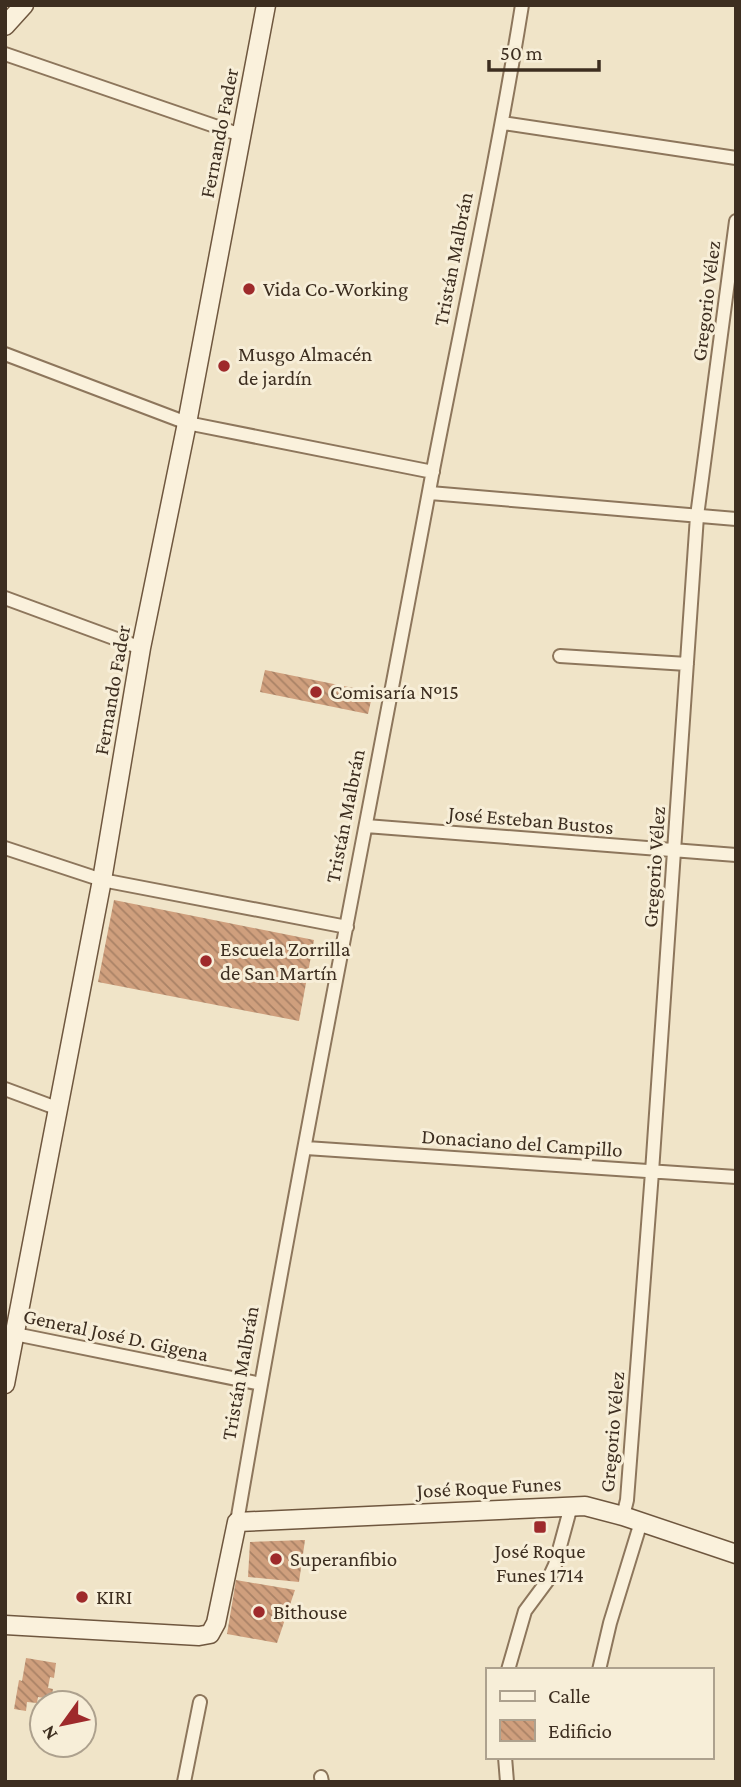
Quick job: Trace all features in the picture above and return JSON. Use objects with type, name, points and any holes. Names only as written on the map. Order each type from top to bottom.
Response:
[{"type":"main road","points":[[5,26],[24,5]]},
{"type":"main road","name":"Fernando Fader","points":[[5,1384],[10,1333],[59,1109],[102,880],[141,649],[266,5]]},
{"type":"main road","name":"José Roque Funes","points":[[237,1522],[570,1506],[595,1508],[623,1516],[736,1554]]},
{"type":"main road","name":"Tristán Malbrán","points":[[5,1625],[199,1636],[209,1634],[216,1623],[237,1522]]},
{"type":"street","name":"Tristán Malbrán","points":[[237,1522],[433,472],[503,123],[523,5]]},
{"type":"street","points":[[5,54],[241,135]]},
{"type":"street","points":[[503,123],[736,158]]},
{"type":"street","name":"Gregorio Vélez","points":[[623,1516],[652,1171],[697,516],[736,221]]},
{"type":"street","points":[[5,354],[187,423],[433,472]]},
{"type":"street","points":[[430,494],[736,519]]},
{"type":"street","points":[[5,598],[141,649]]},
{"type":"street","points":[[560,656],[687,664]]},
{"type":"street","name":"José Esteban Bustos","points":[[366,826],[736,855]]},
{"type":"street","points":[[5,848],[102,880],[347,927]]},
{"type":"street","points":[[5,1089],[59,1109]]},
{"type":"street","name":"Donaciano del Campillo","points":[[306,1148],[736,1177]]},
{"type":"street","name":"General José D. Gigena","points":[[10,1333],[261,1384]]},
{"type":"street","name":"Gregorio Vélez","points":[[509,1668],[525,1611],[548,1580],[555,1565],[570,1506]]},
{"type":"street","points":[[599,1668],[610,1623],[641,1522]]},
{"type":"street","points":[[184,1782],[200,1702]]},
{"type":"street","points":[[505,1759],[507,1782]]},
{"type":"building","name":"Comisaría Nº15","points":[[265,670],[373,692],[368,714],[260,692]]},
{"type":"building","name":"Escuela Zorrilla de San Martín","points":[[114,900],[314,940],[299,1021],[98,982]]},
{"type":"building","name":"Superanfibio","points":[[305,1540],[299,1582],[248,1577],[250,1542]]},
{"type":"building","name":"Bithouse","points":[[236,1580],[295,1590],[277,1643],[227,1634]]},
{"type":"building","points":[[26,1658],[56,1663],[54,1678],[50,1677],[48,1688],[53,1689],[28,1689],[26,1711],[14,1709],[19,1680],[22,1681]]},
{"type":"place","name":"Vida Co-Working","points":[[249,289]]},
{"type":"place","name":"Musgo Almacén de jardín","points":[[224,366]]},
{"type":"place","name":"Comisaría Nº15","points":[[316,692]]},
{"type":"place","name":"Escuela Zorrilla de San Martín","points":[[206,961]]},
{"type":"place","name":"José Roque Funes 1714","points":[[540,1527]]},
{"type":"place","name":"Superanfibio","points":[[276,1559]]},
{"type":"place","name":"KIRI","points":[[82,1597]]},
{"type":"place","name":"Bithouse","points":[[259,1612]]}]
